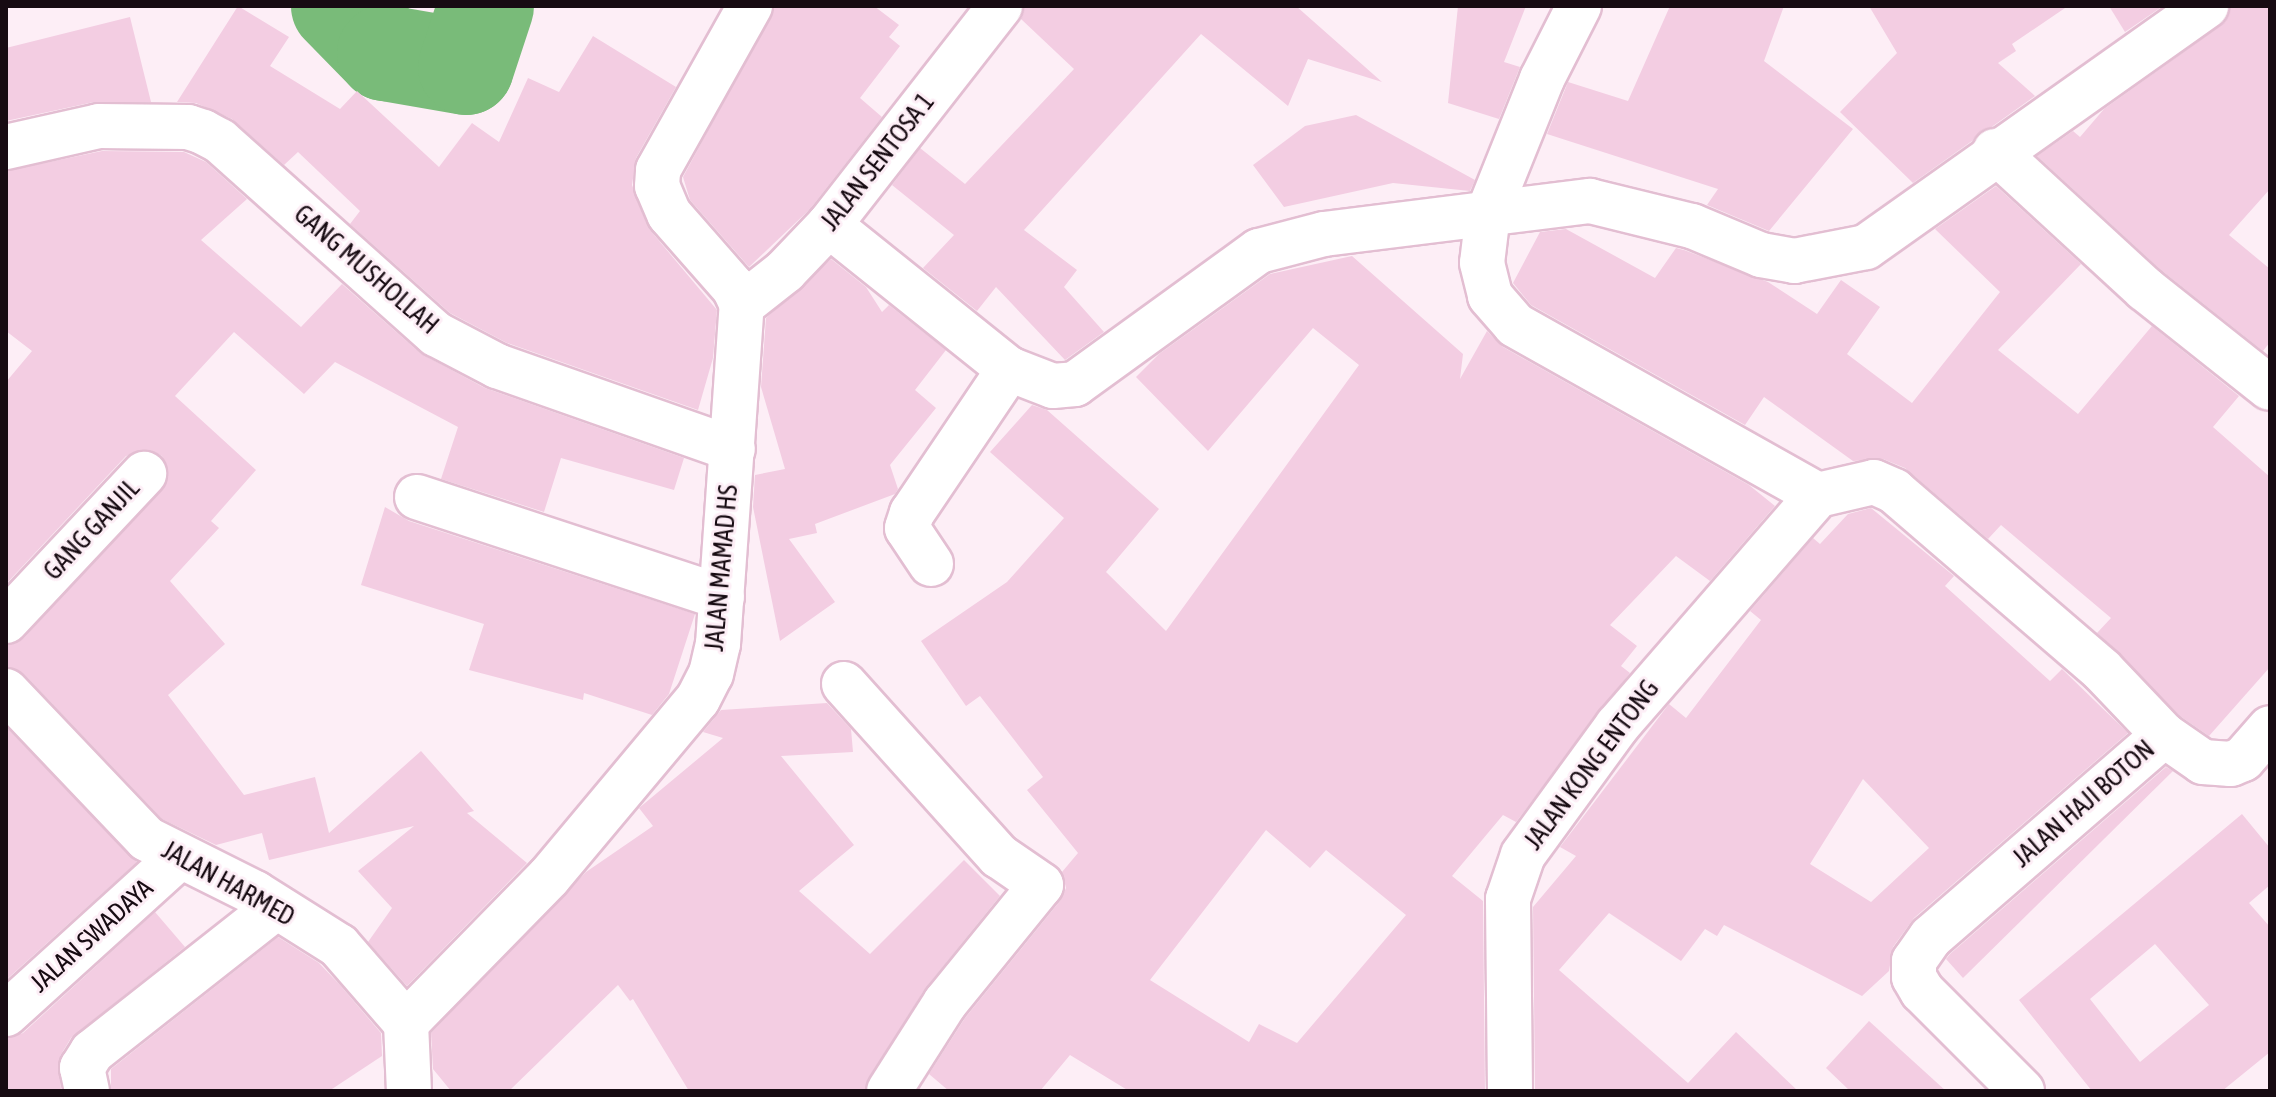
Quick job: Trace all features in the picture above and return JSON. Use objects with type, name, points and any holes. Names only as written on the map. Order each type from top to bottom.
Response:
[{"type":"street","points":[[742,305],[734,288],[669,214],[657,186],[658,170],[750,6]]},
{"type":"street","name":"JALAN SENTOSA 1","points":[[742,305],[785,271],[829,225],[1000,6]]},
{"type":"street","points":[[1579,6],[1542,79],[1488,213],[1482,263],[1490,296],[1515,325],[1818,495]]},
{"type":"street","points":[[829,225],[1009,369],[1053,386],[1075,384],[1259,251],[1283,241],[1590,201],[1692,226],[1761,255],[1794,261],[1832,258],[1866,247],[1995,151],[2206,6]]},
{"type":"street","name":"GANG MUSHOLLAH","points":[[6,147],[99,126],[188,127],[203,132],[220,141],[446,340],[497,366],[733,449]]},
{"type":"street","points":[[1995,151],[2145,289],[2270,388]]},
{"type":"street","name":"JALAN MAMAD HS","points":[[406,1023],[549,877],[698,699],[718,644],[742,305]]},
{"type":"street","points":[[931,564],[907,528],[912,513],[1009,369]]},
{"type":"street","name":"GANG GANJIL","points":[[6,621],[144,474]]},
{"type":"street","name":"JALAN HAJI BOTON","points":[[1818,495],[1874,482],[1894,491],[2102,670],[2164,735],[1931,937],[1914,961],[1914,977],[1922,991],[2022,1091]]},
{"type":"street","name":"JALAN KONG ENTONG","points":[[1510,1091],[1508,899],[1523,855],[1617,726],[1818,495]]},
{"type":"street","points":[[417,497],[722,597]]},
{"type":"street","points":[[844,684],[999,856],[1041,885],[945,1003],[895,1089]]},
{"type":"street","name":"JALAN HARMED","points":[[6,691],[132,827],[178,858],[255,893],[339,946],[406,1023]]},
{"type":"street","points":[[2164,735],[2203,762],[2231,764],[2270,728]]},
{"type":"street","name":"JALAN SWADAYA","points":[[6,1014],[178,858]]},
{"type":"street","points":[[87,1091],[82,1068],[92,1052],[275,908]]},
{"type":"street","points":[[406,1023],[409,1091]]},
{"type":"building","points":[[238,6],[289,37],[270,66],[340,109],[357,91],[439,167],[472,123],[499,142],[528,78],[559,92],[593,36],[676,87],[636,158],[632,185],[650,230],[717,310],[713,358],[698,410],[507,343],[450,313],[350,224],[360,211],[298,152],[284,165],[232,119],[196,103],[177,102]]},
{"type":"building","points":[[775,6],[874,6],[899,25],[889,37],[900,46],[860,98],[882,117],[810,209],[749,267],[690,200],[683,177]]},
{"type":"building","points":[[1024,6],[1296,6],[1382,82],[1308,59],[1288,106],[1201,34],[1024,230],[1077,270],[1064,287],[1104,332],[1065,360],[996,287],[977,311],[923,268],[954,235],[892,185],[920,148],[965,184],[1074,69],[1021,19]]},
{"type":"building","points":[[1458,6],[1526,6],[1504,62],[1520,67],[1499,119],[1448,103]]},
{"type":"building","points":[[1670,6],[1784,6],[1764,61],[1853,129],[1769,231],[1707,205],[1718,189],[1547,134],[1568,82],[1628,101]]},
{"type":"building","points":[[1869,6],[2068,6],[2012,44],[2016,51],[1998,63],[2035,96],[1913,183],[1840,112],[1897,53]]},
{"type":"building","points":[[2109,6],[2163,6],[2125,32]]},
{"type":"building","points":[[2231,6],[2270,6],[2270,189],[2229,235],[2270,269],[2270,342],[2263,351],[2161,270],[2037,156],[2073,131],[2080,137],[2104,109],[2220,26]]},
{"type":"building","points":[[130,17],[151,102],[94,102],[6,121],[6,48]]},
{"type":"building","points":[[1356,115],[1475,180],[1470,191],[1393,183],[1284,207],[1253,165],[1305,126]]},
{"type":"building","points":[[102,151],[184,152],[206,162],[247,199],[201,240],[301,327],[342,284],[420,353],[485,388],[684,458],[674,490],[561,458],[544,512],[441,479],[458,427],[335,362],[304,394],[234,332],[175,396],[256,470],[211,521],[219,528],[170,581],[225,644],[168,695],[244,795],[315,777],[329,833],[421,751],[474,811],[467,813],[527,863],[407,986],[368,942],[392,908],[358,871],[414,826],[269,860],[262,833],[216,845],[162,819],[24,674],[6,667],[6,645],[24,638],[168,479],[162,456],[150,450],[126,456],[6,584],[6,382],[32,351],[6,331],[6,171]]},
{"type":"building","points":[[1996,186],[2081,264],[1998,350],[2078,414],[2152,326],[2239,396],[2213,427],[2270,477],[2270,667],[2209,736],[2180,716],[2097,633],[2111,618],[2001,525],[1988,539],[1905,468],[1883,459],[1853,461],[1764,397],[1745,425],[1531,305],[1513,283],[1540,232],[1566,229],[1655,278],[1676,248],[1684,250],[1768,282],[1817,314],[1841,280],[1880,307],[1847,354],[1912,403],[2000,292],[1935,229]]},
{"type":"building","points":[[1352,256],[1463,354],[1460,379],[1487,331],[1503,347],[1749,485],[1775,506],[1710,581],[1676,556],[1610,625],[1637,646],[1621,666],[1630,673],[1516,822],[1503,815],[1452,876],[1483,901],[1485,1091],[1129,1091],[1070,1055],[1040,1091],[949,1091],[929,1074],[965,1018],[1060,901],[1066,888],[1062,872],[1078,853],[1027,790],[1043,777],[980,696],[966,706],[921,641],[1007,582],[1064,518],[990,452],[1032,405],[1047,410],[1159,509],[1106,572],[1166,631],[1359,365],[1313,328],[1208,451],[1136,377],[1159,354],[1270,274]],"holes":[[[1266,830],[1310,868],[1326,850],[1406,915],[1297,1043],[1259,1024],[1249,1042],[1150,980]]]},
{"type":"building","points":[[831,259],[866,287],[882,312],[889,305],[946,350],[915,390],[936,408],[890,465],[898,489],[895,494],[815,524],[817,533],[789,539],[835,602],[780,641],[753,507],[755,475],[785,469],[761,387],[766,318]]},
{"type":"building","points":[[385,507],[409,521],[695,614],[669,694],[652,715],[584,693],[583,700],[469,670],[484,624],[361,585]]},
{"type":"building","points":[[1871,508],[1954,576],[1945,586],[2050,681],[2062,669],[2128,733],[1914,918],[1893,947],[1889,971],[1862,996],[1724,925],[1717,936],[1705,929],[1681,961],[1609,913],[1559,970],[1688,1083],[1736,1032],[1798,1091],[1535,1091],[1533,907],[1576,856],[1560,847],[1669,704],[1686,718],[1761,620],[1750,611],[1813,538],[1820,544],[1848,514]],"holes":[[[1863,779],[1929,848],[1871,902],[1810,864]]]},
{"type":"building","points":[[827,703],[851,729],[853,752],[781,756],[854,845],[799,891],[870,954],[964,860],[1000,896],[924,990],[864,1091],[689,1091],[633,999],[630,1001],[618,985],[509,1091],[451,1091],[433,1069],[431,1033],[586,872],[653,826],[639,808],[723,738],[703,732],[721,710]]},
{"type":"building","points":[[6,727],[137,862],[6,980]]},
{"type":"building","points":[[2166,767],[2173,771],[1963,978],[1946,959],[1950,954]]},
{"type":"building","points":[[2242,814],[2270,848],[2270,885],[2249,903],[2270,927],[2270,1052],[2222,1091],[2092,1091],[2019,1000]],"holes":[[[2155,944],[2209,1005],[2140,1062],[2090,999]]]},
{"type":"building","points":[[155,912],[185,947],[71,1038],[60,1056],[61,1091],[6,1091],[6,1038],[23,1033]]},
{"type":"building","points":[[278,937],[319,963],[339,984],[381,1033],[382,1056],[329,1091],[111,1091],[111,1069]]},
{"type":"building","points":[[1869,1021],[1946,1091],[1850,1091],[1826,1068]]},
{"type":"waterway","points":[[339,6],[385,53],[466,67],[486,6]]}]
